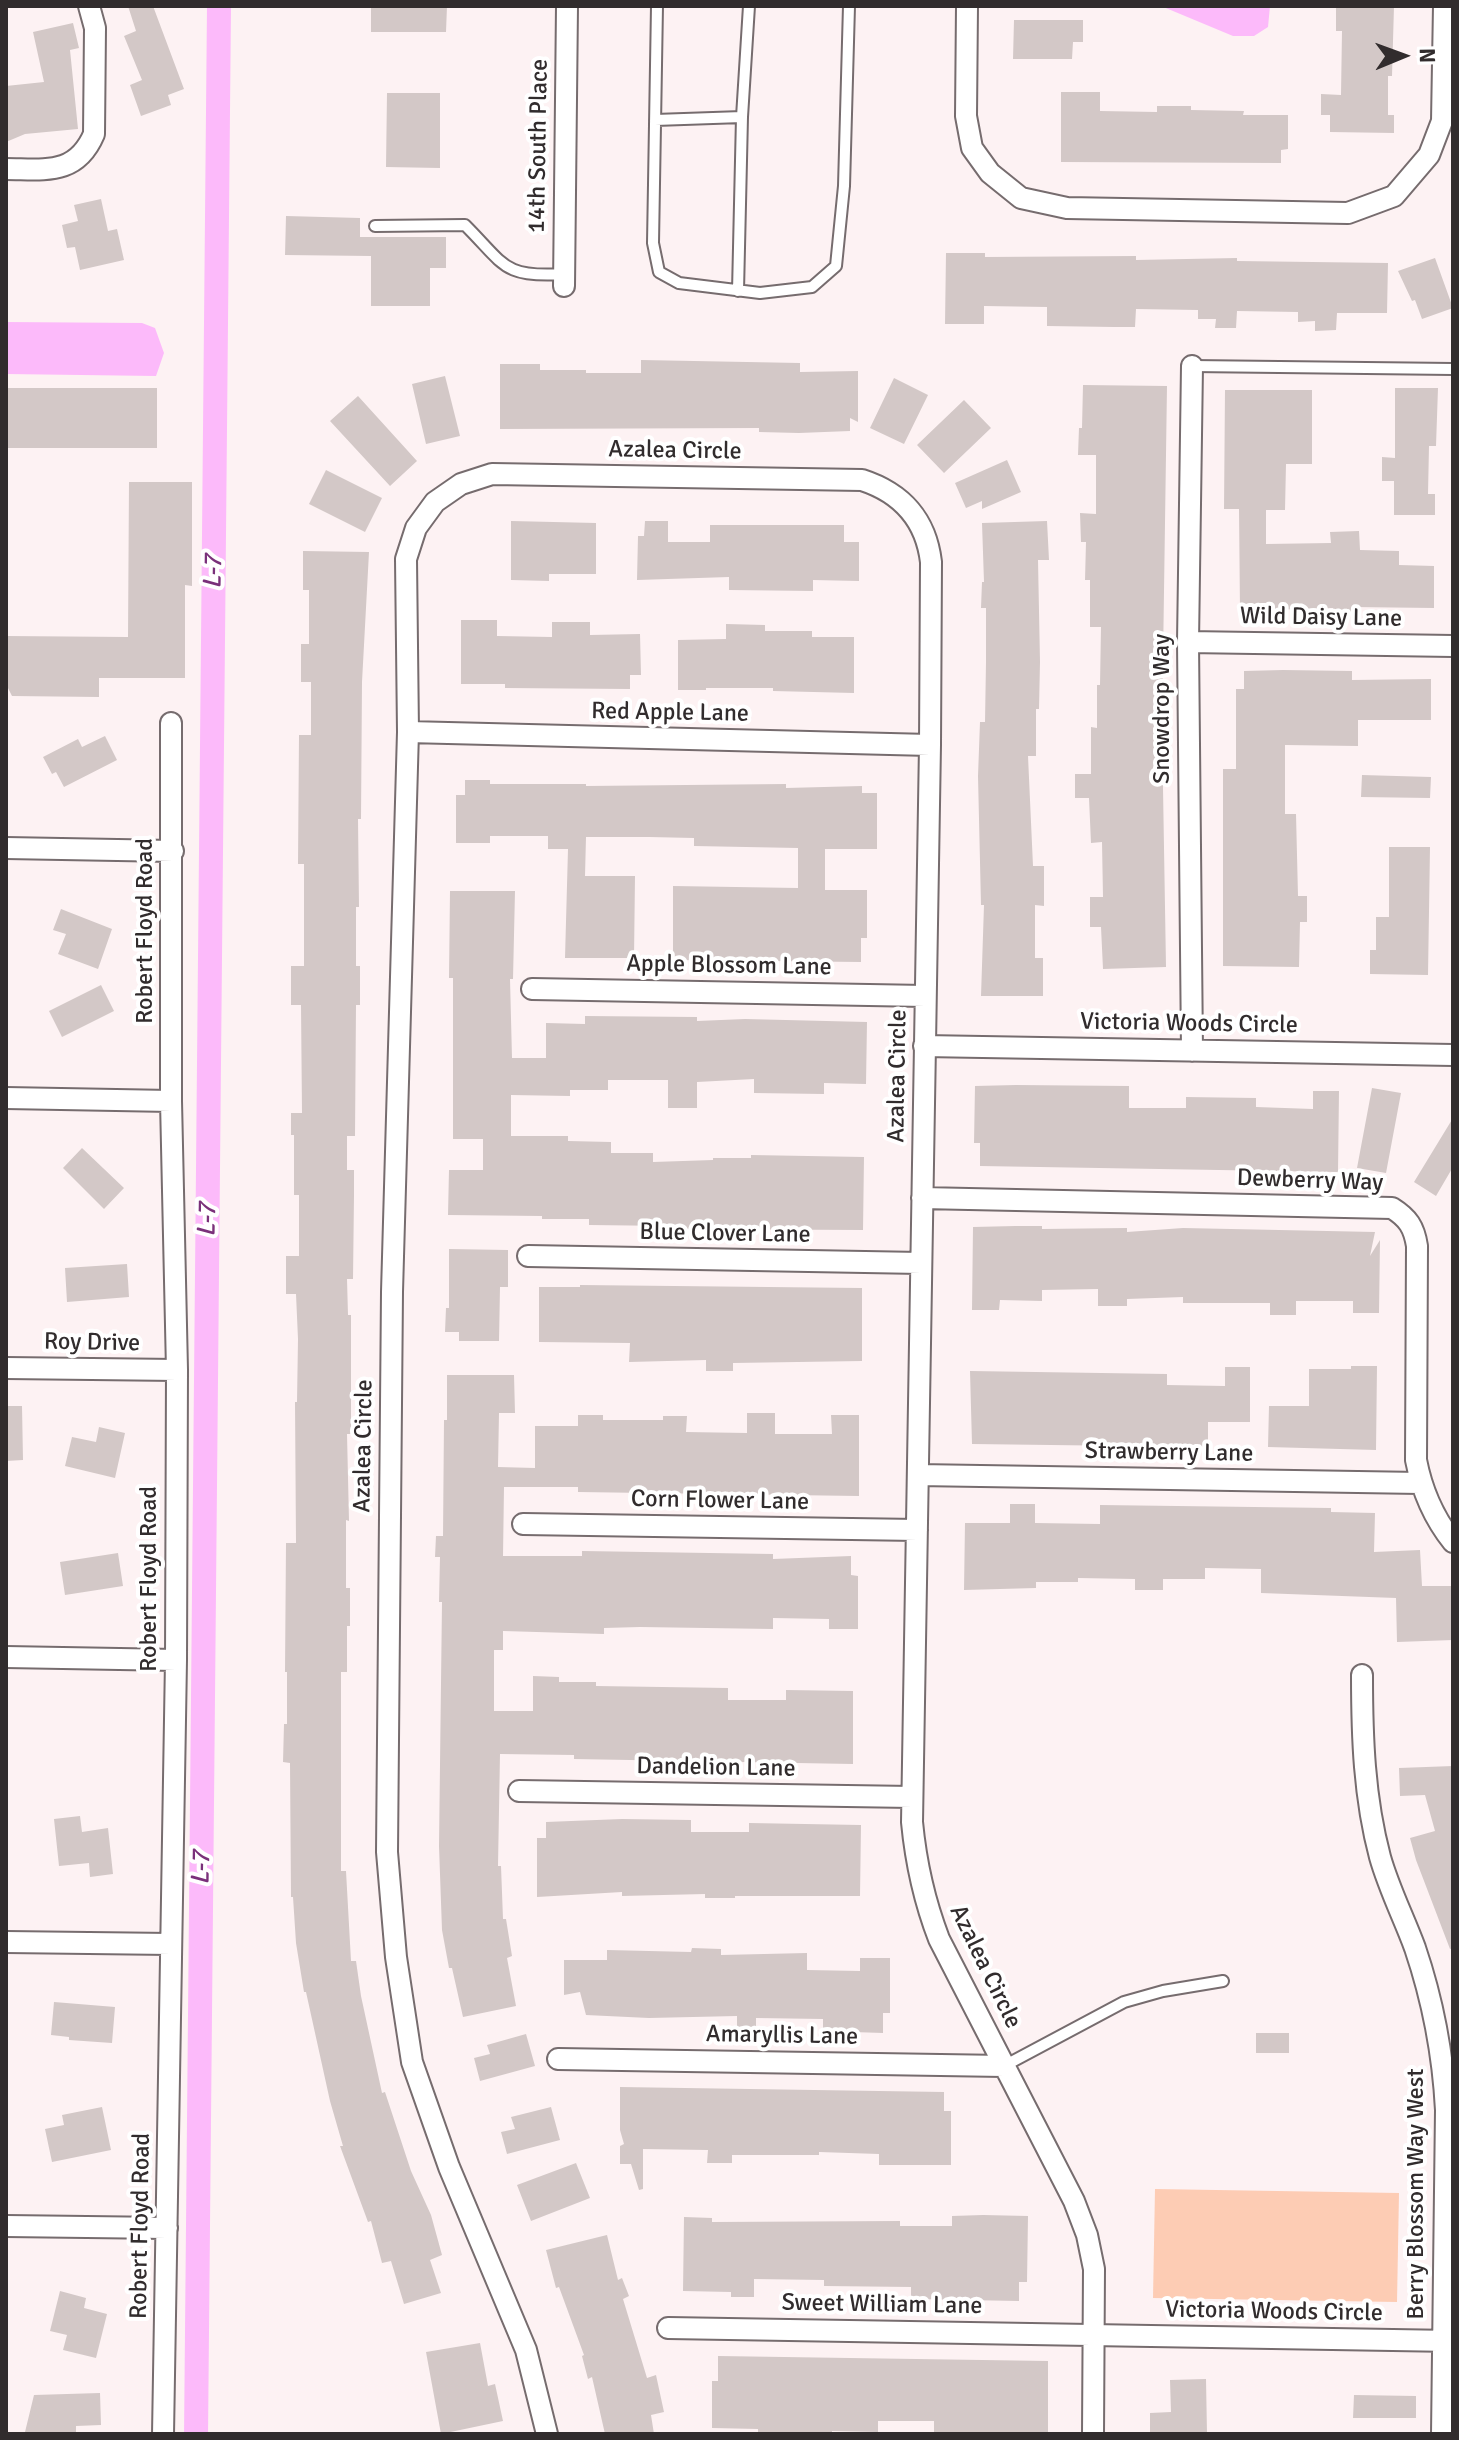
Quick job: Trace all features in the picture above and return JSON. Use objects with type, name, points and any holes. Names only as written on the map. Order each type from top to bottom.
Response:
[{"type":"street","points":[[6,169],[64,167],[78,159],[88,148],[94,134],[95,28],[89,6]]},
{"type":"street","name":"14th South Place","points":[[564,280],[567,6]]},
{"type":"street","points":[[967,6],[966,116],[972,148],[990,173],[1021,198],[1067,208],[1348,213],[1394,196],[1429,155],[1442,121],[1444,6]]},
{"type":"street","name":"Snowdrop Way","points":[[1192,366],[1188,642],[1192,1051]]},
{"type":"street","name":"Azalea Circle","points":[[547,2434],[526,2350],[449,2167],[412,2062],[396,1957],[387,1852],[392,1292],[408,732],[406,559],[424,514],[461,484],[492,474],[862,480],[900,499],[918,521],[929,548],[930,745],[912,1797],[916,1862],[925,1902],[939,1939],[1074,2201],[1087,2235],[1095,2278],[1093,2434]]},
{"type":"street","name":"Wild Daisy Lane","points":[[1188,642],[1453,646]]},
{"type":"street","name":"Robert Floyd Road","points":[[163,2434],[176,1660],[177,1370],[171,1101],[171,723]]},
{"type":"street","name":"Red Apple Lane","points":[[408,732],[930,745]]},
{"type":"street","points":[[6,848],[173,851]]},
{"type":"street","name":"Apple Blossom Lane","points":[[532,989],[925,996]]},
{"type":"street","name":"Victoria Woods Circle","points":[[924,1046],[1453,1055]]},
{"type":"street","points":[[6,1098],[171,1101]]},
{"type":"street","name":"Dewberry Way","points":[[922,1198],[1392,1208],[1405,1216],[1414,1230],[1417,1246],[1414,1442],[1420,1483],[1433,1513],[1453,1542]]},
{"type":"street","name":"Blue Clover Lane","points":[[528,1256],[921,1263]]},
{"type":"street","name":"Roy Drive","points":[[6,1368],[177,1370]]},
{"type":"street","name":"Strawberry Lane","points":[[918,1475],[1420,1483]]},
{"type":"street","name":"Corn Flower Lane","points":[[523,1524],[917,1530]]},
{"type":"street","points":[[6,1657],[176,1660]]},
{"type":"street","name":"Berry Blossom Way West","points":[[1362,1675],[1362,1745],[1368,1802],[1380,1857],[1426,1980],[1444,2072],[1448,2341],[1442,2434]]},
{"type":"street","name":"Dandelion Lane","points":[[519,1791],[912,1797]]},
{"type":"street","points":[[6,1942],[171,1944]]},
{"type":"street","name":"Amaryllis Lane","points":[[558,2059],[1004,2066]]},
{"type":"street","points":[[6,2226],[167,2228]]},
{"type":"street","name":"Sweet William Lane","points":[[668,2328],[1095,2335]]},
{"type":"street","name":"Victoria Woods Circle","points":[[1095,2335],[1448,2341]]},
{"type":"lane","points":[[657,6],[653,243],[659,272],[679,283],[760,293],[812,287],[836,266],[844,186],[849,6]]},
{"type":"lane","points":[[738,291],[742,117],[749,6]]},
{"type":"lane","points":[[655,120],[742,117]]},
{"type":"lane","points":[[375,226],[465,225],[509,270],[564,280]]},
{"type":"lane","points":[[1192,366],[1453,369]]},
{"type":"lane","points":[[1004,2066],[1124,2002],[1163,1991],[1223,1981]]},
{"type":"shaded area","points":[[1161,6],[1270,6],[1268,27],[1254,36],[1233,36]]},
{"type":"shaded area","points":[[6,322],[142,323],[155,328],[164,353],[156,376],[6,374]]},
{"type":"shaded area","points":[[1155,2189],[1399,2193],[1397,2302],[1153,2298]]},
{"type":"building","points":[[128,6],[153,6],[184,89],[168,95],[171,105],[141,116],[130,85],[142,80],[124,36],[136,31]]},
{"type":"building","points":[[371,6],[447,6],[446,32],[371,32]]},
{"type":"building","points":[[1336,6],[1394,6],[1388,115],[1394,115],[1394,133],[1330,132],[1330,115],[1321,115],[1321,94],[1341,95],[1342,31],[1336,31]]},
{"type":"building","points":[[1014,20],[1083,20],[1083,42],[1073,42],[1072,59],[1013,59]]},
{"type":"building","points":[[73,23],[79,48],[70,50],[78,129],[25,134],[6,142],[6,86],[44,82],[33,32]]},
{"type":"building","points":[[1061,92],[1100,92],[1100,111],[1157,112],[1157,106],[1191,106],[1191,110],[1244,111],[1243,115],[1288,115],[1288,149],[1281,150],[1281,163],[1061,162]]},
{"type":"building","points":[[387,93],[440,93],[440,168],[386,167]]},
{"type":"building","points":[[101,199],[108,231],[117,229],[124,260],[80,270],[75,247],[67,248],[62,225],[78,221],[74,205]]},
{"type":"building","points":[[286,216],[360,218],[360,237],[446,237],[446,268],[430,268],[430,306],[371,306],[371,256],[285,255]]},
{"type":"building","points":[[946,253],[985,253],[985,257],[1136,256],[1136,260],[1237,258],[1237,261],[1388,263],[1387,313],[1337,313],[1336,330],[1315,331],[1315,321],[1298,322],[1298,312],[1237,311],[1236,328],[1215,328],[1216,319],[1198,319],[1198,310],[1136,309],[1135,327],[1047,326],[1047,307],[984,306],[984,324],[945,324]]},
{"type":"building","points":[[1435,258],[1453,308],[1422,319],[1398,271]]},
{"type":"building","points":[[641,360],[800,363],[800,372],[858,371],[858,422],[850,418],[850,431],[799,433],[759,432],[759,428],[500,429],[500,364],[540,364],[540,370],[586,370],[586,373],[641,373]]},
{"type":"building","points":[[445,376],[460,436],[426,444],[412,384]]},
{"type":"building","points":[[894,378],[928,395],[904,444],[870,428]]},
{"type":"building","points":[[1083,385],[1167,386],[1162,728],[1166,967],[1103,969],[1101,927],[1090,927],[1090,897],[1103,897],[1102,842],[1091,843],[1089,798],[1075,798],[1075,774],[1091,774],[1091,727],[1097,728],[1101,627],[1090,627],[1090,580],[1085,580],[1086,542],[1081,542],[1080,513],[1096,514],[1096,455],[1078,455]]},
{"type":"building","points":[[8,388],[157,388],[157,448],[7,448]]},
{"type":"building","points":[[1395,388],[1438,388],[1436,446],[1429,446],[1428,494],[1435,494],[1435,515],[1394,515],[1394,481],[1382,481],[1382,457],[1395,458]]},
{"type":"building","points":[[1225,390],[1312,390],[1312,464],[1286,464],[1285,510],[1266,510],[1266,544],[1331,543],[1330,532],[1359,531],[1360,550],[1399,551],[1399,565],[1434,566],[1434,608],[1353,607],[1353,612],[1333,613],[1333,608],[1240,611],[1239,509],[1224,509]]},
{"type":"building","points":[[358,396],[417,461],[390,486],[330,421]]},
{"type":"building","points":[[964,400],[991,428],[944,473],[917,445]]},
{"type":"building","points":[[1007,460],[1021,492],[982,509],[982,501],[966,508],[955,483]]},
{"type":"building","points":[[326,470],[382,498],[365,532],[309,504]]},
{"type":"building","points":[[129,482],[192,482],[192,586],[185,585],[185,678],[99,678],[99,697],[12,696],[6,684],[6,636],[128,637]]},
{"type":"building","points":[[511,521],[596,523],[596,574],[549,574],[549,581],[511,580]]},
{"type":"building","points":[[645,521],[668,521],[668,542],[710,542],[710,525],[844,525],[844,542],[859,542],[859,581],[813,580],[813,591],[729,590],[729,577],[637,580],[638,536],[644,536]]},
{"type":"building","points":[[1047,521],[1049,560],[1038,560],[1040,662],[1036,756],[1028,756],[1033,866],[1044,866],[1044,906],[1035,905],[1035,958],[1043,958],[1043,996],[981,996],[984,905],[981,905],[978,776],[980,722],[985,722],[986,662],[986,608],[981,608],[984,582],[982,523]]},
{"type":"building","points":[[303,551],[369,552],[362,682],[361,819],[358,819],[359,907],[356,907],[356,966],[360,966],[360,1005],[356,1005],[355,1136],[347,1136],[347,1170],[354,1170],[354,1195],[353,1279],[347,1279],[348,1315],[351,1315],[351,1434],[347,1434],[349,1521],[346,1520],[346,1588],[350,1588],[350,1626],[347,1626],[347,1672],[341,1672],[341,1871],[346,1871],[351,1961],[356,1961],[382,2093],[385,2092],[411,2171],[431,2215],[442,2255],[430,2260],[441,2293],[404,2304],[391,2261],[382,2263],[371,2221],[368,2222],[340,2146],[343,2146],[304,1992],[291,1897],[290,1763],[283,1762],[284,1724],[287,1724],[286,1543],[296,1543],[298,1339],[296,1294],[286,1294],[286,1256],[299,1256],[299,1195],[294,1195],[291,1113],[302,1113],[301,1005],[291,1005],[291,966],[304,966],[304,864],[298,864],[299,735],[311,735],[311,682],[301,682],[301,644],[309,644],[309,590],[303,590]]},
{"type":"building","points":[[461,620],[497,620],[497,636],[552,637],[552,622],[590,622],[590,635],[640,634],[641,675],[630,675],[630,689],[505,688],[505,684],[461,684]]},
{"type":"building","points":[[726,624],[765,625],[765,631],[812,631],[812,637],[854,637],[854,693],[773,691],[773,688],[678,690],[678,640],[726,639]]},
{"type":"building","points":[[1244,671],[1352,671],[1352,680],[1431,679],[1431,720],[1358,720],[1358,746],[1285,745],[1285,814],[1296,814],[1298,896],[1307,896],[1307,922],[1300,922],[1299,967],[1223,966],[1223,769],[1236,769],[1236,689],[1244,689]]},
{"type":"building","points":[[105,736],[117,760],[64,787],[43,757],[78,739],[82,747]]},
{"type":"building","points":[[1362,775],[1431,777],[1430,798],[1361,797]]},
{"type":"building","points":[[465,780],[490,780],[490,784],[586,786],[862,786],[862,793],[877,793],[877,849],[825,849],[825,890],[867,890],[867,938],[861,938],[861,962],[673,960],[673,886],[798,888],[798,848],[694,846],[694,838],[649,837],[586,837],[585,876],[635,876],[634,958],[565,958],[568,849],[548,849],[548,836],[490,836],[490,843],[456,843],[456,795],[465,795]]},
{"type":"building","points":[[1389,847],[1430,847],[1428,975],[1370,974],[1370,950],[1376,950],[1376,917],[1389,917]]},
{"type":"building","points":[[450,891],[515,891],[513,979],[510,979],[512,1058],[546,1058],[546,1023],[585,1024],[585,1016],[697,1017],[697,1021],[867,1022],[866,1084],[824,1083],[824,1094],[754,1093],[754,1079],[697,1082],[697,1108],[668,1108],[668,1080],[608,1080],[608,1090],[570,1090],[570,1096],[511,1095],[511,1136],[568,1136],[568,1141],[611,1142],[611,1153],[653,1153],[653,1162],[751,1158],[751,1155],[864,1157],[863,1230],[672,1229],[672,1226],[589,1225],[589,1219],[542,1219],[542,1216],[448,1215],[449,1170],[483,1170],[483,1139],[453,1139]]},
{"type":"building","points":[[61,909],[112,929],[98,969],[58,954],[66,934],[53,930]]},
{"type":"building","points":[[101,985],[114,1011],[62,1037],[49,1011]]},
{"type":"building","points":[[975,1086],[1129,1086],[1129,1108],[1186,1108],[1186,1097],[1256,1098],[1256,1107],[1313,1109],[1313,1091],[1339,1091],[1338,1172],[980,1166],[980,1143],[974,1143]]},
{"type":"building","points":[[1372,1088],[1401,1093],[1386,1173],[1357,1168]]},
{"type":"building","points":[[1453,1118],[1453,1167],[1436,1196],[1414,1182]]},
{"type":"building","points":[[82,1148],[124,1188],[104,1209],[63,1168]]},
{"type":"building","points":[[1042,1226],[1042,1229],[1127,1228],[1127,1232],[1183,1228],[1375,1232],[1370,1256],[1380,1240],[1379,1313],[1353,1313],[1353,1301],[1296,1301],[1296,1315],[1270,1315],[1270,1303],[1183,1303],[1183,1297],[1127,1299],[1127,1306],[1098,1306],[1098,1289],[1042,1290],[1042,1301],[1000,1300],[999,1310],[972,1310],[973,1227]]},
{"type":"building","points":[[449,1249],[508,1250],[508,1287],[500,1287],[499,1341],[459,1341],[459,1332],[445,1332],[446,1308],[449,1308]]},
{"type":"building","points":[[127,1264],[129,1297],[67,1302],[65,1268]]},
{"type":"building","points":[[539,1287],[862,1288],[862,1361],[733,1363],[733,1371],[706,1371],[706,1360],[629,1362],[630,1343],[539,1342]]},
{"type":"building","points":[[1351,1366],[1377,1366],[1376,1450],[1268,1447],[1269,1406],[1309,1406],[1309,1369],[1351,1369]]},
{"type":"building","points":[[1225,1367],[1250,1367],[1250,1422],[1208,1422],[1208,1447],[972,1444],[970,1371],[1167,1374],[1167,1385],[1225,1386]]},
{"type":"building","points":[[447,1375],[514,1375],[515,1413],[499,1413],[498,1467],[535,1468],[535,1426],[578,1426],[578,1415],[603,1415],[603,1420],[663,1420],[663,1416],[687,1416],[686,1432],[747,1433],[747,1413],[775,1413],[775,1434],[832,1434],[831,1415],[859,1415],[859,1496],[578,1492],[578,1487],[504,1487],[503,1556],[582,1556],[582,1551],[773,1554],[773,1559],[851,1556],[851,1575],[858,1576],[858,1629],[829,1629],[829,1619],[773,1618],[773,1629],[604,1628],[604,1634],[503,1631],[503,1650],[494,1650],[494,1711],[533,1711],[533,1676],[559,1677],[559,1682],[596,1682],[596,1686],[728,1688],[728,1700],[786,1700],[786,1690],[853,1691],[853,1764],[574,1759],[574,1755],[500,1754],[498,1866],[501,1866],[503,1919],[506,1919],[512,1956],[507,1958],[516,2006],[463,2017],[442,1930],[439,1846],[442,1602],[439,1602],[440,1557],[435,1557],[436,1536],[443,1536]]},
{"type":"building","points":[[6,1406],[22,1406],[23,1460],[6,1461]]},
{"type":"building","points":[[99,1427],[125,1433],[115,1478],[65,1466],[72,1437],[96,1442]]},
{"type":"building","points":[[1010,1504],[1035,1504],[1035,1523],[1100,1524],[1100,1505],[1331,1508],[1331,1512],[1375,1513],[1374,1552],[1420,1550],[1422,1586],[1453,1586],[1453,1640],[1397,1642],[1396,1598],[1261,1593],[1261,1569],[1205,1568],[1205,1579],[1163,1579],[1163,1590],[1135,1590],[1135,1579],[1078,1578],[1078,1582],[1036,1582],[1036,1588],[964,1590],[965,1523],[1010,1523]]},
{"type":"building","points":[[118,1553],[123,1586],[65,1595],[60,1562]]},
{"type":"building","points":[[1453,1766],[1453,1948],[1450,1949],[1410,1838],[1435,1831],[1425,1795],[1400,1796],[1399,1768]]},
{"type":"building","points":[[80,1816],[82,1832],[108,1828],[113,1874],[90,1877],[89,1863],[59,1866],[54,1819]]},
{"type":"building","points":[[691,1820],[691,1832],[749,1832],[749,1823],[861,1825],[860,1896],[705,1898],[705,1894],[622,1896],[622,1892],[537,1897],[537,1838],[546,1838],[546,1822]]},
{"type":"building","points":[[692,1948],[721,1949],[721,1955],[807,1953],[807,1970],[860,1971],[860,1958],[890,1958],[890,2013],[883,2013],[883,2033],[823,2031],[823,2019],[756,2018],[756,2030],[737,2030],[737,2016],[649,2018],[586,2015],[580,1992],[564,1995],[564,1960],[607,1960],[607,1950],[691,1952]]},
{"type":"building","points":[[54,2002],[115,2007],[112,2043],[69,2040],[69,2037],[51,2035]]},
{"type":"building","points":[[1256,2033],[1289,2033],[1289,2053],[1256,2053]]},
{"type":"building","points":[[526,2034],[535,2066],[480,2081],[474,2058],[490,2054],[487,2045]]},
{"type":"building","points":[[620,2087],[944,2092],[944,2111],[951,2111],[951,2165],[879,2165],[879,2154],[819,2152],[819,2155],[732,2155],[732,2163],[707,2163],[708,2150],[643,2149],[643,2189],[639,2190],[631,2164],[620,2164],[620,2146],[624,2144],[620,2130]]},
{"type":"building","points":[[102,2107],[111,2150],[52,2162],[45,2129],[64,2125],[62,2115]]},
{"type":"building","points":[[551,2107],[560,2140],[507,2154],[501,2132],[515,2129],[511,2117]]},
{"type":"building","points":[[576,2163],[590,2198],[531,2221],[517,2185]]},
{"type":"building","points":[[952,2216],[1028,2216],[1027,2282],[1019,2282],[1019,2301],[911,2299],[911,2287],[824,2286],[824,2280],[754,2279],[754,2297],[731,2297],[731,2292],[683,2291],[684,2217],[712,2218],[712,2222],[900,2221],[900,2226],[952,2226]]},
{"type":"building","points":[[607,2235],[618,2280],[622,2278],[629,2296],[623,2299],[647,2378],[656,2375],[664,2412],[651,2415],[654,2434],[605,2434],[592,2377],[588,2379],[584,2355],[559,2287],[556,2288],[546,2250]]},
{"type":"building","points":[[60,2291],[86,2298],[84,2308],[107,2314],[96,2358],[63,2350],[67,2335],[50,2331]]},
{"type":"building","points":[[480,2343],[488,2386],[495,2384],[503,2421],[441,2434],[426,2352]]},
{"type":"building","points":[[718,2356],[1048,2361],[1048,2434],[934,2434],[934,2421],[878,2421],[878,2432],[832,2431],[832,2434],[758,2434],[758,2429],[712,2428],[712,2381],[718,2381]]},
{"type":"building","points":[[1206,2379],[1207,2434],[1150,2434],[1150,2413],[1171,2412],[1170,2380]]},
{"type":"building","points":[[100,2393],[101,2425],[76,2426],[76,2434],[25,2432],[34,2395]]},
{"type":"building","points":[[1354,2395],[1416,2396],[1416,2418],[1353,2418]]},
{"type":"waterway","name":"L-7","points":[[196,2434],[219,6]]}]
